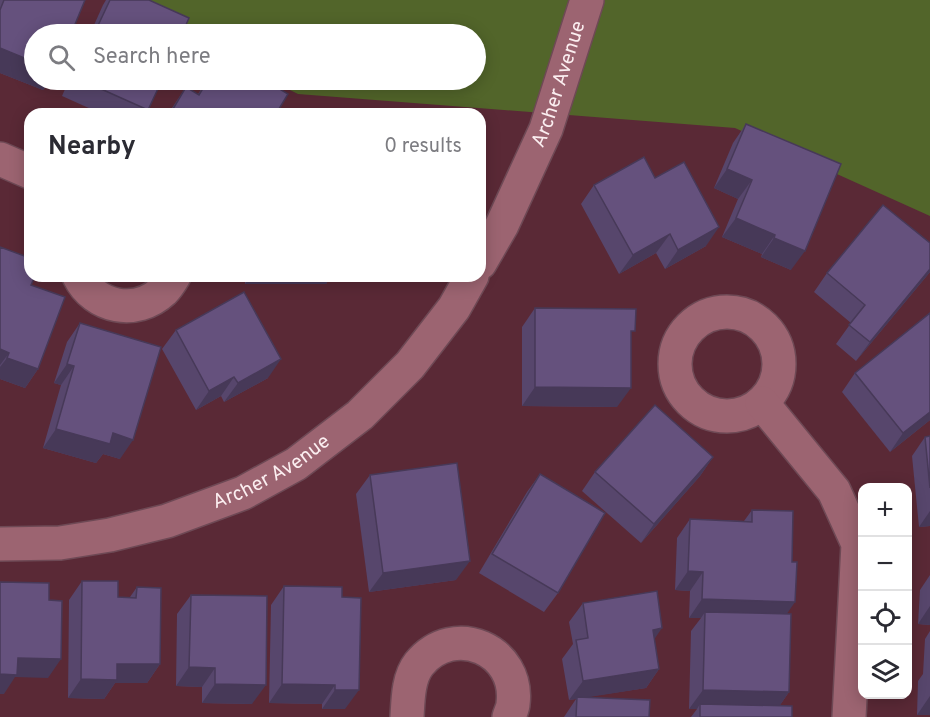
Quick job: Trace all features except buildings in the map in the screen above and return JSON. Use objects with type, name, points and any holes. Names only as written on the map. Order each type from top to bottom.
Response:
[{"type":"street","name":"Archer Avenue","points":[[486,253],[502,225],[546,129],[587,0]]},
{"type":"street","points":[[0,159],[24,169]]},
{"type":"street","points":[[82,282],[96,297],[113,305],[131,307],[149,302],[163,291],[170,282]]},
{"type":"street","name":"Archer Avenue","points":[[0,544],[60,543],[110,536],[167,521],[243,493],[296,464],[360,415],[410,365],[454,308],[469,282]]},
{"type":"street","points":[[762,403],[834,491],[858,544],[849,717]]},
{"type":"street","points":[[407,717],[409,687],[418,665],[436,649],[458,642],[482,646],[500,660],[512,681],[513,704],[509,717]]},
{"type":"green space","points":[[113,0],[930,0],[930,216],[735,128],[298,94],[290,90],[486,90],[486,24],[161,24]]}]
